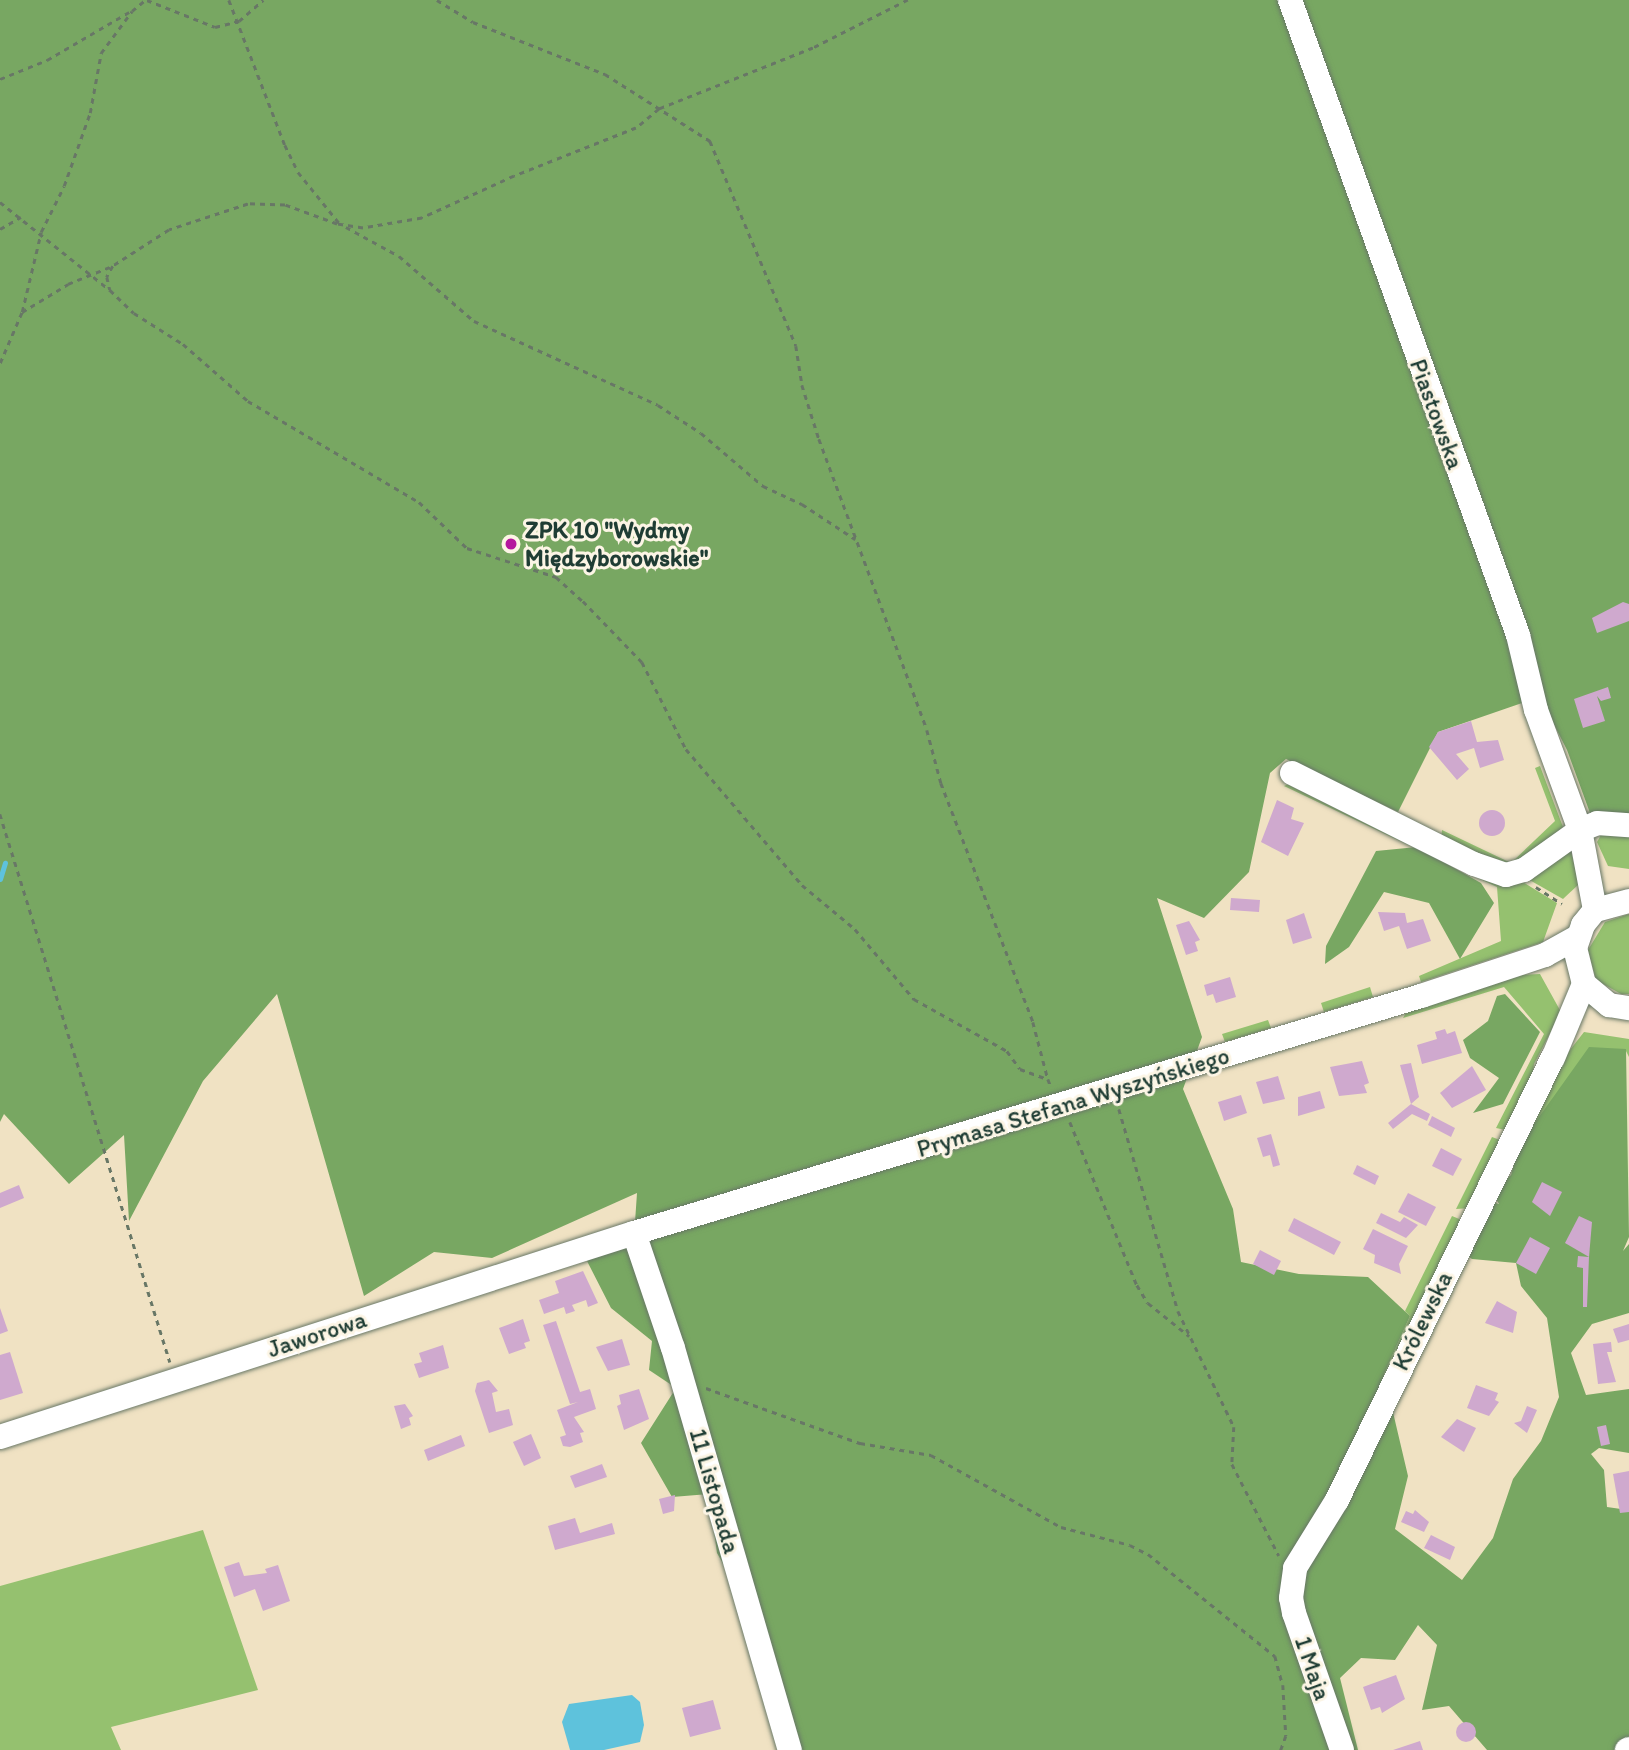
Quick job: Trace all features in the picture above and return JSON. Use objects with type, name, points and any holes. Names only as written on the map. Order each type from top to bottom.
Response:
[{"type":"street","name":"Piastowska","points":[[1290,0],[1518,635],[1536,710],[1580,830],[1595,910]]},
{"type":"street","points":[[1292,773],[1474,864],[1515,874],[1580,830],[1597,823],[1629,825]]},
{"type":"street","name":"Piastowska","points":[[1580,830],[1627,900]]},
{"type":"street","points":[[1619,1006],[1581,978],[1577,937],[1595,910],[1627,900]]},
{"type":"street","name":"Prymasa Stefana Wyszyńskiego","points":[[634,1233],[1056,1107],[1510,966],[1545,955],[1577,937]]},
{"type":"street","name":"Prymasa Stefana Wyszyńskiego","points":[[1510,966],[1581,978]]},
{"type":"street","name":"Królewska","points":[[1293,1584],[1295,1568],[1337,1500],[1553,1058],[1581,978]]},
{"type":"street","name":"Królewska","points":[[1553,1058],[1619,1006]]},
{"type":"street","name":"Jaworowa","points":[[0,1437],[634,1233]]},
{"type":"street","name":"11 Listopada","points":[[634,1233],[682,1381],[790,1750]]},
{"type":"street","name":"1 Maja","points":[[1293,1584],[1294,1613],[1342,1750]]},
{"type":"path","points":[[0,79],[47,60],[146,0],[196,23],[215,27],[239,20],[263,0]]},
{"type":"path","points":[[229,0],[239,20],[270,110],[298,172],[341,225],[393,226],[422,218],[514,176],[636,128],[659,109],[813,48],[908,0]]},
{"type":"path","points":[[438,0],[473,22],[605,74],[700,133],[716,153],[782,308],[801,365],[802,385],[855,539],[927,730],[941,783],[1033,1022],[1056,1107],[1076,1129],[1137,1285],[1148,1303],[1189,1336]]},
{"type":"path","points":[[0,363],[22,312],[41,232],[79,146],[101,52],[132,10]]},
{"type":"path","points":[[0,202],[41,232],[64,257],[92,275],[134,313],[183,344],[248,401],[419,502],[467,548],[555,577],[617,632],[642,662],[686,749],[802,886],[855,929],[914,999],[1007,1051],[1020,1069],[1048,1079]]},
{"type":"path","points":[[22,312],[68,284],[113,266],[178,225],[248,204],[285,205],[341,225],[399,256],[474,321],[658,405],[701,433],[763,486],[802,504],[855,539]]},
{"type":"path","points":[[0,229],[22,217]]},
{"type":"path","points":[[110,290],[107,277],[113,266]]},
{"type":"path","points":[[0,814],[175,1379]]},
{"type":"path","points":[[1515,874],[1562,904]]},
{"type":"path","points":[[1113,1089],[1189,1336],[1234,1427],[1236,1474],[1280,1559]]},
{"type":"path","points":[[682,1381],[860,1443],[931,1455],[1060,1527],[1130,1545],[1168,1569],[1275,1656],[1283,1685],[1286,1736],[1281,1750]]},
{"type":"green space","points":[[0,0],[1629,0],[1629,816],[1590,813],[1567,750],[1507,632],[1522,703],[1438,732],[1398,812],[1286,759],[1270,773],[1249,872],[1204,918],[1157,898],[1202,1037],[1183,1089],[1233,1209],[1241,1262],[1299,1274],[1368,1277],[1410,1316],[1384,1374],[1408,1476],[1395,1529],[1462,1580],[1493,1538],[1513,1479],[1541,1441],[1559,1397],[1547,1318],[1521,1286],[1516,1263],[1472,1259],[1460,1250],[1486,1200],[1499,1204],[1492,1192],[1511,1175],[1519,1145],[1589,1047],[1626,1049],[1629,1237],[1623,1251],[1629,1244],[1629,1313],[1592,1324],[1571,1353],[1586,1395],[1629,1389],[1629,1453],[1599,1448],[1591,1454],[1604,1470],[1607,1507],[1621,1509],[1629,1499],[1629,1750],[1487,1750],[1449,1706],[1422,1710],[1437,1645],[1418,1625],[1395,1660],[1361,1658],[1340,1678],[1358,1750],[797,1750],[769,1645],[717,1553],[709,1494],[672,1497],[641,1443],[676,1388],[649,1370],[652,1341],[611,1308],[587,1261],[635,1222],[637,1193],[492,1258],[434,1252],[364,1296],[277,994],[203,1081],[129,1221],[124,1135],[69,1184],[4,1114],[0,1122]]},
{"type":"green space","points":[[1540,766],[1563,827],[1528,859],[1504,867],[1441,839],[1442,830],[1511,863],[1555,821],[1535,768]]},
{"type":"green space","points":[[1293,782],[1521,881],[1557,903],[1543,942],[1421,982],[1419,976],[1501,941],[1497,887],[1284,786]]},
{"type":"green space","points":[[1602,833],[1629,834],[1629,869],[1608,866],[1597,842]]},
{"type":"green space","points":[[1417,847],[1481,883],[1494,903],[1460,959],[1429,903],[1384,892],[1349,947],[1325,964],[1326,946],[1376,851]]},
{"type":"green space","points":[[1570,847],[1579,884],[1563,899],[1526,878]]},
{"type":"green space","points":[[1629,914],[1629,994],[1621,994],[1596,980],[1588,950],[1605,922]]},
{"type":"green space","points":[[1540,974],[1561,1012],[1534,1064],[1532,1082],[1510,1131],[1496,1128],[1544,1034],[1504,987],[1403,1018],[1408,1009],[1520,975]]},
{"type":"green space","points":[[1370,987],[1373,997],[1324,1012],[1321,1003]]},
{"type":"green space","points":[[1505,994],[1540,1032],[1503,1104],[1473,1113],[1499,1078],[1470,1058],[1463,1040],[1488,1021],[1497,996]]},
{"type":"green space","points":[[1268,1020],[1271,1028],[1225,1042],[1222,1034]]},
{"type":"green space","points":[[1584,1032],[1629,1039],[1629,1057],[1625,1049],[1519,1145],[1559,1064]]},
{"type":"green space","points":[[1492,1137],[1505,1142],[1471,1208],[1456,1209]]},
{"type":"green space","points":[[1452,1216],[1464,1221],[1392,1371],[1384,1374],[1410,1316],[1405,1311]]},
{"type":"green space","points":[[203,1530],[258,1690],[111,1727],[121,1750],[0,1750],[0,1586]]},
{"type":"water","points":[[632,1695],[640,1702],[644,1725],[640,1742],[604,1750],[570,1750],[562,1722],[569,1704]]},
{"type":"building","points":[[1623,602],[1629,604],[1629,621],[1597,633],[1592,618]]},
{"type":"building","points":[[1608,687],[1611,698],[1601,701],[1597,696],[1605,721],[1583,728],[1574,699]]},
{"type":"building","points":[[1471,721],[1477,742],[1498,740],[1504,760],[1480,768],[1474,748],[1456,754],[1469,769],[1457,780],[1429,747],[1438,732]]},
{"type":"building","points":[[1277,800],[1294,808],[1291,819],[1304,823],[1288,856],[1261,842]]},
{"type":"building","points":[[1492,810],[1501,814],[1505,823],[1501,832],[1492,836],[1483,832],[1479,823],[1483,814]]},
{"type":"building","points":[[1231,898],[1260,900],[1259,912],[1230,910]]},
{"type":"building","points":[[1378,912],[1405,913],[1407,923],[1423,919],[1431,941],[1407,949],[1399,926],[1384,931]]},
{"type":"building","points":[[1304,913],[1312,938],[1293,944],[1286,920]]},
{"type":"building","points":[[1189,921],[1200,940],[1195,942],[1198,951],[1186,955],[1176,925]]},
{"type":"building","points":[[1230,977],[1236,997],[1216,1003],[1213,994],[1207,996],[1204,985]]},
{"type":"building","points":[[1445,1029],[1447,1034],[1455,1031],[1462,1053],[1422,1064],[1417,1045],[1437,1039],[1435,1032]]},
{"type":"building","points":[[1362,1061],[1369,1083],[1364,1085],[1367,1093],[1339,1096],[1330,1067]]},
{"type":"building","points":[[1411,1063],[1419,1097],[1411,1104],[1400,1065]]},
{"type":"building","points":[[1472,1066],[1486,1090],[1452,1108],[1440,1093]]},
{"type":"building","points":[[1278,1076],[1285,1099],[1263,1104],[1256,1082]]},
{"type":"building","points":[[1320,1091],[1325,1108],[1298,1116],[1298,1097]]},
{"type":"building","points":[[1241,1095],[1247,1113],[1224,1121],[1218,1102]]},
{"type":"building","points":[[1411,1104],[1430,1114],[1427,1121],[1412,1114],[1393,1129],[1388,1123]]},
{"type":"building","points":[[1432,1116],[1455,1128],[1451,1137],[1428,1125]]},
{"type":"building","points":[[1271,1134],[1280,1165],[1273,1167],[1270,1155],[1263,1157],[1257,1138]]},
{"type":"building","points":[[1441,1148],[1462,1159],[1453,1176],[1432,1166]]},
{"type":"building","points":[[1357,1165],[1379,1176],[1375,1185],[1353,1174]]},
{"type":"building","points":[[1542,1182],[1562,1192],[1550,1216],[1532,1202]]},
{"type":"building","points":[[19,1185],[24,1198],[0,1208],[0,1193]]},
{"type":"building","points":[[1408,1193],[1436,1207],[1426,1226],[1398,1212]]},
{"type":"building","points":[[1381,1213],[1400,1222],[1404,1217],[1418,1225],[1406,1238],[1376,1223]]},
{"type":"building","points":[[1579,1216],[1592,1222],[1589,1257],[1565,1243]]},
{"type":"building","points":[[1294,1218],[1341,1242],[1334,1255],[1288,1231]]},
{"type":"building","points":[[1373,1229],[1408,1246],[1399,1264],[1401,1274],[1374,1263],[1375,1255],[1363,1249]]},
{"type":"building","points":[[1530,1237],[1550,1248],[1536,1274],[1516,1263]]},
{"type":"building","points":[[1260,1250],[1281,1261],[1274,1275],[1253,1264]]},
{"type":"building","points":[[1578,1256],[1589,1257],[1587,1307],[1583,1307],[1583,1268],[1577,1267]]},
{"type":"building","points":[[583,1271],[598,1303],[588,1307],[586,1300],[572,1305],[575,1311],[566,1314],[564,1307],[544,1314],[539,1300],[559,1293],[555,1281]]},
{"type":"building","points":[[1497,1301],[1517,1312],[1513,1333],[1485,1323]]},
{"type":"building","points":[[0,1308],[8,1331],[0,1334]]},
{"type":"building","points":[[523,1319],[530,1341],[524,1343],[526,1348],[509,1354],[499,1328]]},
{"type":"building","points":[[556,1321],[580,1392],[590,1389],[596,1409],[574,1417],[584,1432],[580,1433],[583,1442],[570,1447],[563,1446],[560,1437],[566,1435],[557,1410],[578,1402],[570,1404],[543,1325]]},
{"type":"building","points":[[1629,1324],[1629,1340],[1618,1343],[1613,1329]]},
{"type":"building","points":[[622,1339],[630,1365],[608,1371],[596,1347]]},
{"type":"building","points":[[1611,1342],[1612,1352],[1607,1352],[1616,1382],[1598,1384],[1593,1344]]},
{"type":"building","points":[[443,1345],[449,1368],[419,1378],[414,1364],[422,1362],[419,1353]]},
{"type":"building","points":[[10,1352],[23,1393],[0,1400],[0,1355]]},
{"type":"building","points":[[489,1380],[498,1391],[492,1393],[496,1412],[509,1409],[513,1425],[489,1433],[475,1391],[477,1383]]},
{"type":"building","points":[[1476,1385],[1498,1393],[1495,1400],[1499,1402],[1489,1416],[1467,1408]]},
{"type":"building","points":[[639,1389],[649,1419],[624,1430],[617,1406],[621,1404],[619,1395]]},
{"type":"building","points":[[405,1404],[413,1416],[409,1418],[411,1425],[401,1429],[394,1406]]},
{"type":"building","points":[[1527,1406],[1537,1410],[1527,1433],[1514,1423],[1521,1421]]},
{"type":"building","points":[[1457,1419],[1476,1428],[1464,1452],[1441,1437]]},
{"type":"building","points":[[1606,1425],[1610,1444],[1601,1446],[1597,1427]]},
{"type":"building","points":[[531,1434],[541,1458],[524,1466],[513,1442]]},
{"type":"building","points":[[461,1435],[465,1446],[428,1461],[424,1450]]},
{"type":"building","points":[[602,1464],[607,1477],[575,1488],[570,1476]]},
{"type":"building","points":[[1629,1471],[1629,1512],[1620,1513],[1613,1474]]},
{"type":"building","points":[[675,1495],[674,1511],[663,1514],[659,1499]]},
{"type":"building","points":[[1415,1510],[1429,1522],[1424,1532],[1401,1522],[1406,1511],[1413,1514]]},
{"type":"building","points":[[575,1518],[580,1533],[612,1523],[615,1534],[555,1550],[548,1526]]},
{"type":"building","points":[[1431,1535],[1455,1547],[1450,1560],[1424,1548]]},
{"type":"building","points":[[239,1562],[244,1576],[267,1573],[265,1569],[278,1565],[290,1601],[263,1611],[255,1589],[234,1597],[224,1567]]},
{"type":"building","points":[[1396,1675],[1405,1699],[1382,1713],[1380,1707],[1371,1710],[1363,1687]]},
{"type":"building","points":[[713,1700],[721,1729],[690,1737],[682,1708]]},
{"type":"building","points":[[1466,1722],[1473,1725],[1476,1732],[1473,1739],[1466,1742],[1459,1739],[1456,1732],[1459,1725]]},
{"type":"building","points":[[1420,1741],[1423,1750],[1393,1750]]},
{"type":"waterway","points":[[0,879],[5,863]]},
{"type":"place","name":"ZPK 10 \"Wydmy Międzyborowskie\"","points":[[511,544]]}]
